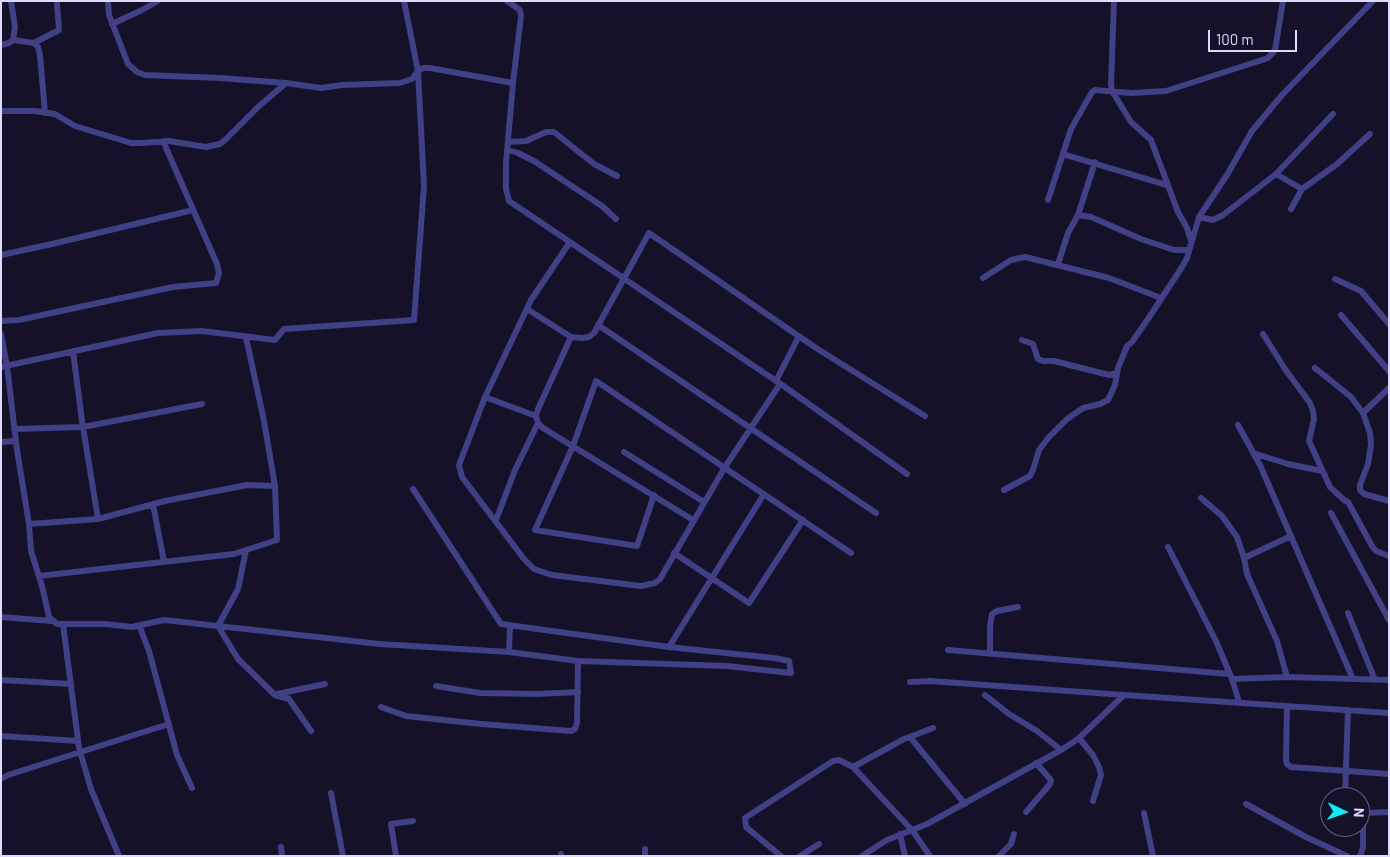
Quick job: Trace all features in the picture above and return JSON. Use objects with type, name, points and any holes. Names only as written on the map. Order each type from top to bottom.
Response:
[{"type":"street","points":[[11,1],[15,27],[13,40]]},
{"type":"street","points":[[108,1],[108,10],[112,24],[128,64],[137,72],[145,75],[220,78],[286,83],[321,88],[342,85],[400,83],[412,79],[418,71],[430,68],[513,83]]},
{"type":"street","points":[[112,24],[158,1]]},
{"type":"street","points":[[4,367],[158,334],[202,331],[275,340],[284,329],[414,320],[424,186],[418,71],[404,1]]},
{"type":"street","points":[[507,1],[520,10],[521,16],[508,142],[506,189],[509,201],[778,382],[907,474]]},
{"type":"street","points":[[1114,1],[1112,91],[1131,122],[1151,140],[1167,185],[1191,241]]},
{"type":"street","points":[[1048,200],[1071,129],[1092,92],[1095,90],[1132,93],[1166,91],[1268,58],[1275,50],[1283,1]]},
{"type":"street","points":[[1004,490],[1030,476],[1039,450],[1049,436],[1066,419],[1083,408],[1108,400],[1115,385],[1117,373],[1127,346],[1132,342],[1184,262],[1199,217],[1227,175],[1252,132],[1282,95],[1373,1]]},
{"type":"street","points":[[1,45],[13,40],[34,42],[59,30],[56,4]]},
{"type":"street","points":[[34,42],[40,55],[45,112]]},
{"type":"street","points":[[1,110],[56,114],[69,123],[87,130],[142,144],[173,141],[206,147],[220,144],[231,136],[258,107],[286,83]]},
{"type":"street","points":[[1120,104],[1132,93]]},
{"type":"street","points":[[1199,217],[1213,220],[1223,215],[1276,174],[1333,114]]},
{"type":"street","points":[[508,142],[526,141],[546,132],[554,132],[594,164],[617,176]]},
{"type":"street","points":[[1291,209],[1302,189],[1336,165],[1370,134]]},
{"type":"street","points":[[1,321],[19,320],[173,287],[216,283],[218,278],[216,264],[162,141]]},
{"type":"street","points":[[508,150],[534,162],[602,206],[616,219]]},
{"type":"street","points":[[1063,154],[1167,185]]},
{"type":"street","points":[[1058,264],[1068,233],[1078,215],[1095,162]]},
{"type":"street","points":[[1276,174],[1302,189]]},
{"type":"street","points":[[1,255],[193,210]]},
{"type":"street","points":[[1078,215],[1091,217],[1141,239],[1174,250],[1189,250]]},
{"type":"street","points":[[527,309],[571,337],[589,337],[594,333],[649,233],[799,336],[925,416]]},
{"type":"street","points":[[570,242],[531,300],[485,397],[459,465],[462,478],[534,569],[552,575],[641,586],[655,583],[660,579],[693,520],[778,382],[799,336]]},
{"type":"street","points":[[983,278],[1001,266],[1025,257],[1109,278],[1161,298]]},
{"type":"street","points":[[1334,279],[1361,291],[1389,324]]},
{"type":"street","points":[[1341,315],[1389,371]]},
{"type":"street","points":[[598,325],[876,513]]},
{"type":"street","points":[[1,334],[4,367],[29,524],[31,551],[39,576],[46,611],[52,621]]},
{"type":"street","points":[[1263,334],[1285,370],[1310,403],[1314,419],[1309,441],[1330,487],[1348,502],[1376,551],[1389,556]]},
{"type":"street","points":[[39,576],[234,554],[277,540],[275,486],[264,421],[246,337]]},
{"type":"street","points":[[496,520],[537,420],[540,401],[571,337]]},
{"type":"street","points":[[1022,340],[1033,344],[1038,359],[1042,361],[1054,361],[1109,375],[1117,373]]},
{"type":"street","points":[[73,351],[82,427],[98,519]]},
{"type":"street","points":[[1315,368],[1351,397],[1363,413],[1370,433],[1371,445],[1368,464],[1360,490],[1364,494],[1389,501]]},
{"type":"street","points":[[654,495],[637,546],[536,530],[573,446],[596,381],[851,553]]},
{"type":"street","points":[[1363,413],[1389,388]]},
{"type":"street","points":[[485,397],[537,420],[543,428],[693,520]]},
{"type":"street","points":[[14,429],[82,427],[202,404]]},
{"type":"street","points":[[1238,425],[1291,536],[1353,679]]},
{"type":"street","points":[[1,442],[16,441]]},
{"type":"street","points":[[624,452],[704,502]]},
{"type":"street","points":[[1253,453],[1288,464],[1322,471]]},
{"type":"street","points":[[29,524],[98,519],[153,504],[247,486],[275,486]]},
{"type":"street","points":[[1,617],[52,621],[62,624],[105,624],[132,628],[164,620],[380,644],[509,652],[578,661],[727,666],[791,674],[789,661],[501,624],[413,489]]},
{"type":"street","points":[[669,647],[764,494]]},
{"type":"street","points":[[1202,498],[1222,516],[1237,537],[1249,579],[1277,641],[1287,677]]},
{"type":"street","points":[[153,504],[164,562]]},
{"type":"street","points":[[1331,513],[1389,620]]},
{"type":"street","points":[[674,553],[749,603],[803,520]]},
{"type":"street","points":[[1244,558],[1291,536]]},
{"type":"street","points":[[1168,547],[1216,641],[1239,702]]},
{"type":"street","points":[[218,626],[238,590],[246,550]]},
{"type":"street","points":[[990,653],[992,614],[997,611],[1018,607]]},
{"type":"street","points":[[1348,613],[1375,680]]},
{"type":"street","points":[[62,624],[80,752],[90,789],[120,856]]},
{"type":"street","points":[[139,625],[149,652],[177,755],[192,788]]},
{"type":"street","points":[[509,652],[510,625]]},
{"type":"street","points":[[218,626],[238,659],[275,695],[289,699],[310,731]]},
{"type":"street","points":[[948,650],[1231,677],[1389,680]]},
{"type":"street","points":[[381,706],[406,716],[571,731],[575,729],[578,723],[578,661]]},
{"type":"street","points":[[1,680],[71,684]]},
{"type":"street","points":[[910,682],[930,681],[1389,713]]},
{"type":"street","points":[[275,695],[324,684]]},
{"type":"street","points":[[436,686],[480,693],[538,694],[578,692]]},
{"type":"street","points":[[985,695],[1061,750]]},
{"type":"street","points":[[862,856],[887,840],[965,804],[1061,750],[1079,738],[1124,695]]},
{"type":"street","points":[[1287,706],[1287,764],[1291,767],[1389,774]]},
{"type":"street","points":[[1345,787],[1348,710]]},
{"type":"street","points":[[1,779],[8,774],[169,724]]},
{"type":"street","points":[[853,767],[910,737],[933,728]]},
{"type":"street","points":[[1,736],[78,741]]},
{"type":"street","points":[[910,737],[965,804]]},
{"type":"street","points":[[1079,738],[1092,755],[1101,775],[1093,801]]},
{"type":"street","points":[[781,856],[746,827],[746,818],[833,761],[839,760],[853,767],[912,830],[930,856]]},
{"type":"street","points":[[1026,812],[1050,784],[1051,780],[1036,763]]},
{"type":"street","points":[[331,793],[343,856]]},
{"type":"street","points":[[1246,804],[1306,837],[1347,856]]},
{"type":"street","points":[[1360,856],[1363,848],[1363,813],[1389,812]]},
{"type":"street","points":[[1144,813],[1153,856]]},
{"type":"street","points":[[396,856],[391,824],[413,821]]},
{"type":"street","points":[[900,834],[905,856]]},
{"type":"street","points":[[999,856],[1011,844],[1014,834]]},
{"type":"street","points":[[800,856],[819,844]]},
{"type":"street","points":[[280,847],[282,856]]}]
